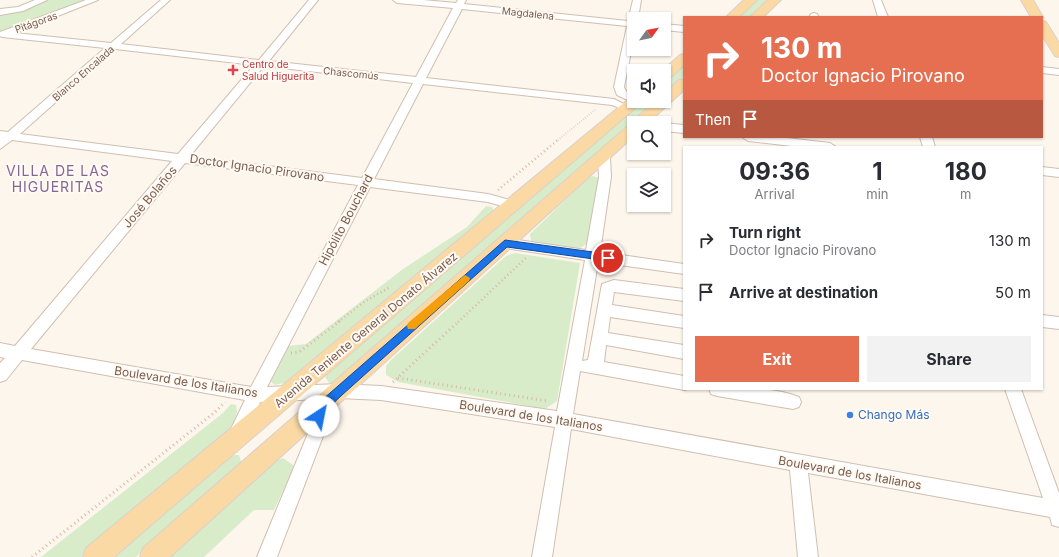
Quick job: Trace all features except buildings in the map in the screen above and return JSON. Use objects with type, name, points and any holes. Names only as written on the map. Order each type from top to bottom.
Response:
[{"type":"main road","points":[[733,16],[751,0]]},
{"type":"main road","points":[[757,16],[775,0]]},
{"type":"main road","points":[[1027,0],[1036,16]]},
{"type":"main road","points":[[1043,27],[1059,53]]},
{"type":"main road","points":[[671,70],[683,59]]},
{"type":"main road","points":[[671,95],[683,84]]},
{"type":"main road","name":"Avenida Teniente General Donato Álvarez","points":[[95,557],[513,205],[622,101]]},
{"type":"main road","points":[[647,116],[656,108]]},
{"type":"main road","name":"Avenida Teniente General Donato Álvarez","points":[[152,557],[318,411],[627,135]]},
{"type":"street","points":[[0,12],[18,0]]},
{"type":"street","points":[[0,12],[20,9],[44,0]]},
{"type":"street","name":"Pitágoras","points":[[1,34],[94,0]]},
{"type":"street","name":"Blanco Encalada","points":[[0,145],[5,136],[113,47],[166,0]]},
{"type":"street","name":"José Bolaños","points":[[0,375],[314,0]]},
{"type":"street","name":"Magdalena","points":[[397,0],[461,3],[627,22]]},
{"type":"street","points":[[635,12],[637,0]]},
{"type":"street","points":[[877,0],[883,16]]},
{"type":"street","name":"Hipólito Bouchard","points":[[233,441],[275,355],[461,3]]},
{"type":"street","points":[[671,28],[683,29]]},
{"type":"street","name":"Chascomús","points":[[1,34],[622,101]]},
{"type":"street","points":[[622,101],[619,87],[627,50]]},
{"type":"street","points":[[1043,70],[1059,72]]},
{"type":"street","points":[[671,128],[683,129]]},
{"type":"street","name":"Doctor Ignacio Pirovano","points":[[5,136],[488,198],[513,205]]},
{"type":"street","points":[[754,138],[820,146]]},
{"type":"street","points":[[542,557],[563,420],[574,365],[605,177],[604,156]]},
{"type":"street","points":[[1043,171],[1059,173]]},
{"type":"street","points":[[505,243],[683,269]]},
{"type":"street","points":[[595,367],[604,310],[605,292],[609,286],[683,295]]},
{"type":"street","points":[[604,310],[683,322]]},
{"type":"street","points":[[1043,321],[1059,323]]},
{"type":"street","points":[[600,338],[683,352]]},
{"type":"street","name":"Boulevard de los Italianos","points":[[0,350],[256,395],[339,391],[381,393],[563,420],[1058,513]]},
{"type":"street","points":[[574,365],[595,367],[683,383]]},
{"type":"street","points":[[728,390],[759,393],[793,402]]},
{"type":"street","points":[[1013,390],[1058,513]]},
{"type":"street","points":[[267,557],[317,430],[318,411]]},
{"type":"street","points":[[798,463],[808,557]]},
{"type":"path","points":[[488,198],[622,101]]},
{"type":"path","points":[[381,393],[536,248]]},
{"type":"path","points":[[275,355],[299,352],[364,302],[392,286]]},
{"type":"path","points":[[397,378],[548,402]]},
{"type":"path","points":[[32,557],[214,413],[233,392]]},
{"type":"green space","points":[[49,0],[87,0],[0,32],[0,16],[14,13]]},
{"type":"green space","points":[[757,0],[767,0],[751,16],[739,16]]},
{"type":"green space","points":[[683,65],[683,77],[671,87],[671,75]]},
{"type":"green space","points":[[633,108],[647,108],[638,116],[627,116],[627,126],[339,381],[334,384],[329,383],[325,377]]},
{"type":"green space","points":[[593,176],[599,178],[588,243],[577,250],[531,241],[530,234],[589,177]]},
{"type":"green space","points":[[486,206],[492,207],[494,211],[293,381],[275,385],[271,382],[288,346],[306,344],[403,269],[467,227]]},
{"type":"green space","points":[[515,253],[580,263],[557,401],[545,409],[398,382],[386,375],[386,366],[391,360],[506,256]]},
{"type":"green space","points":[[231,404],[236,405],[237,412],[232,428],[83,557],[41,557],[223,413]]},
{"type":"green space","points":[[234,455],[239,455],[241,461],[236,469],[136,557],[114,557],[228,458]]},
{"type":"green space","points":[[283,458],[293,465],[293,470],[274,510],[254,510],[204,557],[168,557],[276,461]]},
{"type":"slow traffic","points":[[412,326],[465,278]]},
{"type":"place","name":"Centro de Salud Higuerita","points":[[233,70]]},
{"type":"place","name":"Chango Más","points":[[850,415]]},
{"type":"district","name":"VILLA DE LAS HIGUERITAS","points":[[58,180]]},
{"type":"route","points":[[319,416],[318,411],[339,391],[505,243],[608,258]]}]
